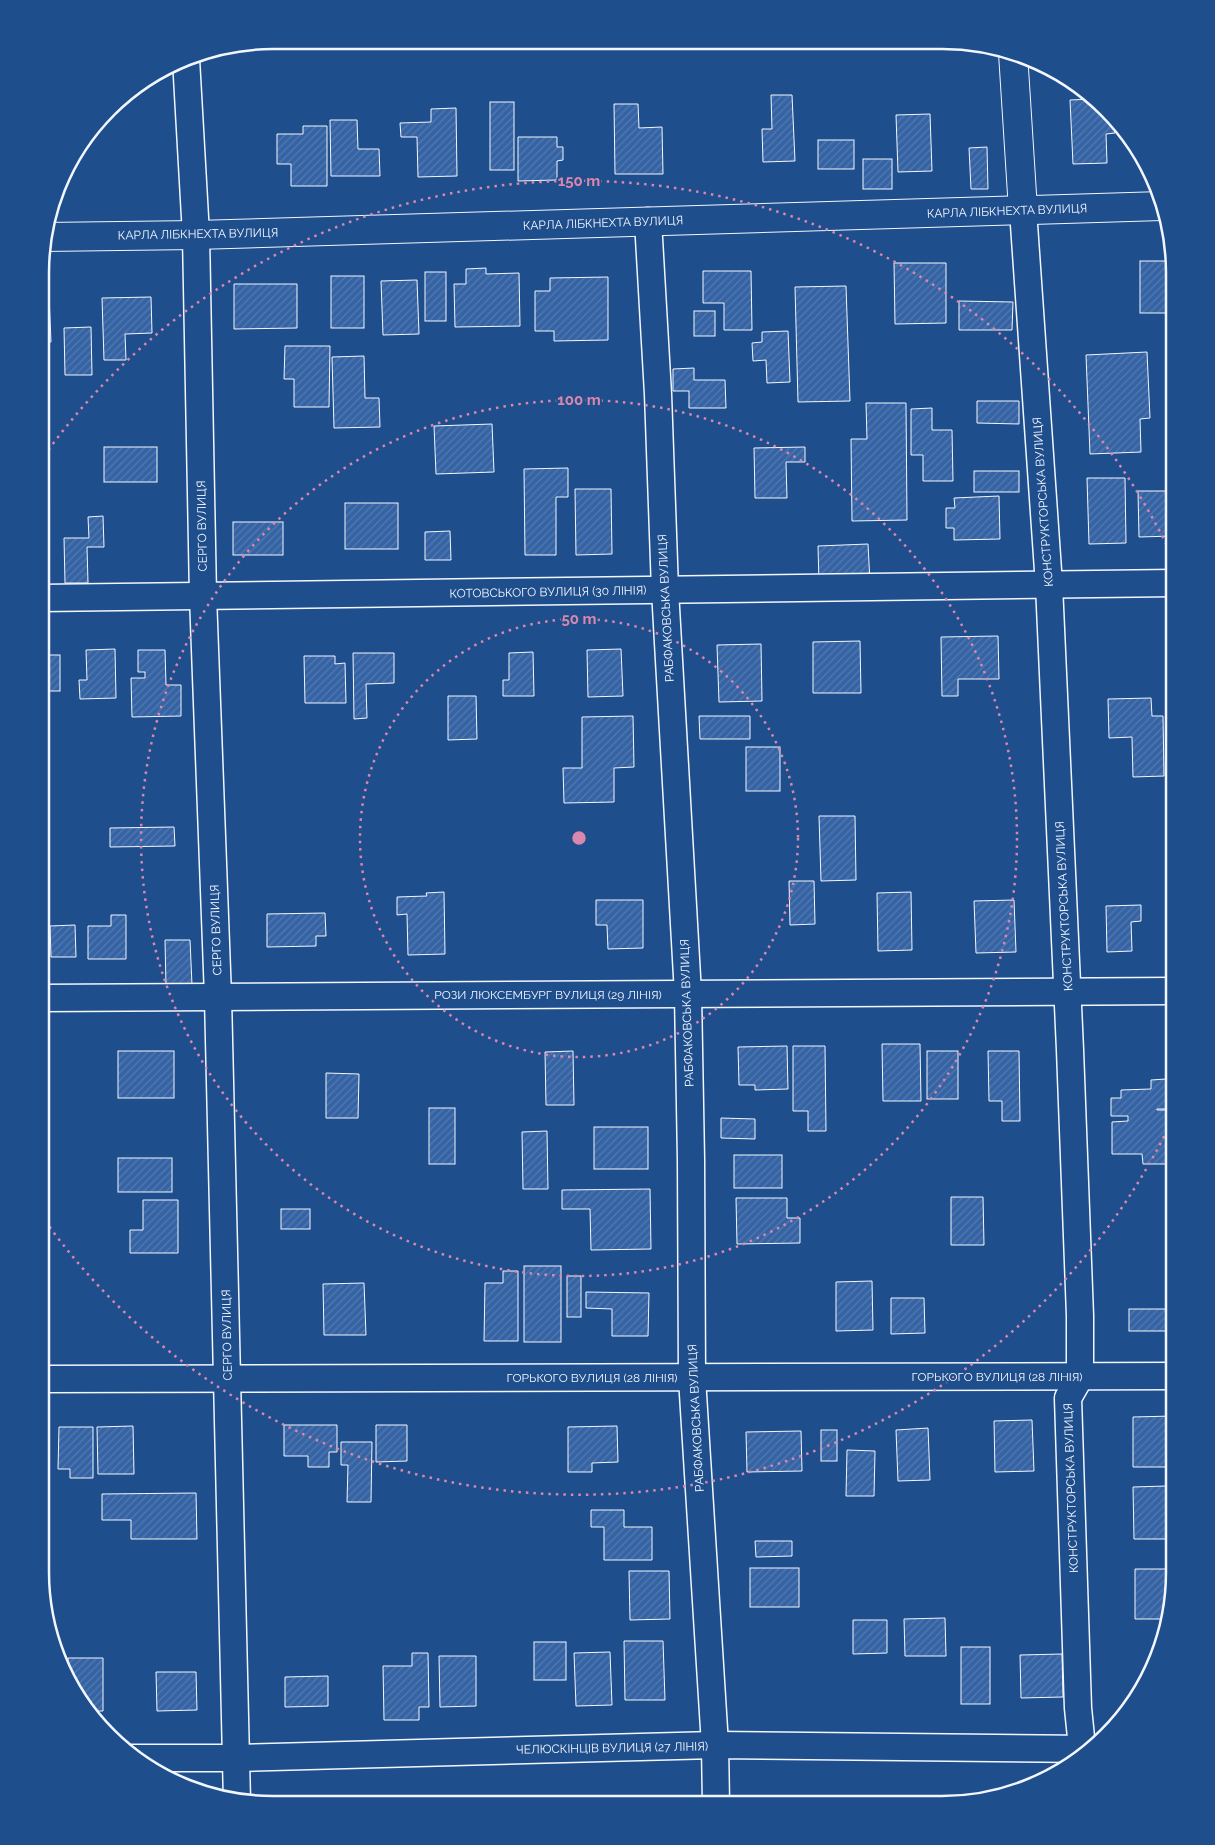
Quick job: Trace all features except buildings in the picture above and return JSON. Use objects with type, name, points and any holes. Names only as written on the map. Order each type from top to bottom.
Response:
[{"type":"street","name":"КОНСТРУКТОРСЬКА ВУЛИЦЯ","points":[[1013,60],[1049,585],[1068,992],[1080,1316],[1080,1377],[1068,1398],[1078,1708],[1085,1745]]},
{"type":"street","name":"СЕРГО ВУЛИЦЯ","points":[[186,66],[196,235],[203,596],[218,997],[237,1793]]},
{"type":"street","name":"КАРЛА ЛІБКНЕХТА ВУЛИЦЯ","points":[[52,238],[1156,206]]},
{"type":"street","name":"РАБФАКОВСЬКА ВУЛИЦЯ","points":[[648,222],[658,394],[665,590],[688,994],[692,1378],[715,1745],[716,1796]]},
{"type":"street","name":"КОТОВСЬКОГО ВУЛИЦЯ (30 ЛIНIЯ)","points":[[49,598],[1166,583]]},
{"type":"street","name":"РОЗИ ЛЮКСЕМБУРГ ВУЛИЦЯ (29 ЛIНIЯ)","points":[[49,998],[1166,991]]},
{"type":"street","name":"ГОРЬКОГО ВУЛИЦЯ (28 ЛIНIЯ)","points":[[49,1379],[1166,1376]]},
{"type":"street","name":"ЧЕЛЮСКІНЦІВ ВУЛИЦЯ (27 ЛIНIЯ)","points":[[147,1758],[236,1758],[715,1745],[1077,1752]]}]
